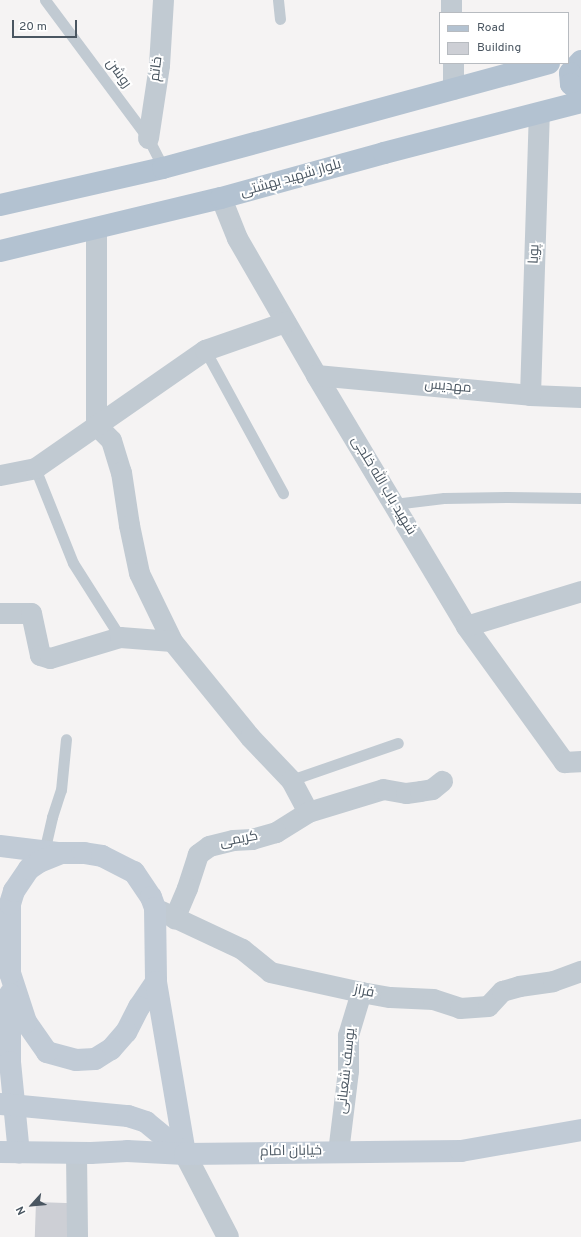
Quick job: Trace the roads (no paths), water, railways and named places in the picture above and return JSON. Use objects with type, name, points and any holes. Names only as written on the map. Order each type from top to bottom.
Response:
[{"type":"main road","points":[[569,58],[581,54]]},
{"type":"main road","points":[[581,61],[570,73],[571,84],[581,93]]},
{"type":"main road","points":[[0,206],[163,168],[545,64]]},
{"type":"main road","name":"بلوار شهید بهشتی","points":[[0,251],[221,198],[384,153],[581,102]]},
{"type":"main road","points":[[0,846],[52,853],[84,853],[102,856],[134,872],[151,897],[154,908],[156,982],[185,1154]]},
{"type":"main road","points":[[9,1152],[6,1104],[10,1062],[10,904],[14,891],[29,869],[52,853]]},
{"type":"main road","points":[[10,973],[26,1022],[47,1052],[76,1060],[95,1059],[111,1049],[126,1032],[139,1007],[156,982]]},
{"type":"main road","points":[[6,1104],[128,1116],[146,1122],[185,1154]]},
{"type":"main road","name":"خیابان امام","points":[[9,1152],[76,1153],[126,1151],[185,1154],[461,1151],[581,1130]]},
{"type":"street","name":"خاتم","points":[[148,138],[159,65],[163,0]]},
{"type":"street","points":[[451,0],[451,12]]},
{"type":"street","points":[[453,64],[453,89]]},
{"type":"street","name":"پویا","points":[[530,395],[539,113]]},
{"type":"street","name":"شهید باب الله خلجی","points":[[221,198],[237,238],[285,322],[466,626],[573,762]]},
{"type":"street","points":[[96,228],[96,425],[111,440],[121,472],[129,525],[139,573],[172,641],[250,737],[291,780],[308,812]]},
{"type":"street","points":[[0,475],[35,468],[205,350],[285,322]]},
{"type":"street","name":"مهدیس","points":[[316,375],[530,395],[581,397]]},
{"type":"street","points":[[466,626],[581,591]]},
{"type":"street","points":[[0,613],[31,613],[40,655],[50,658],[120,637],[172,641]]},
{"type":"street","name":"کریمی","points":[[174,918],[187,888],[198,854],[209,846],[276,832],[308,812],[383,789],[406,793],[432,789],[442,781]]},
{"type":"street","name":"فراز","points":[[154,908],[242,949],[270,972],[390,997],[434,999],[460,1008],[488,1006],[502,991],[519,986],[553,981],[581,971]]},
{"type":"street","name":"یوسف شعبانی","points":[[338,1152],[348,1070],[348,1035],[361,992]]},
{"type":"street","points":[[76,1153],[77,1237]]},
{"type":"street","points":[[185,1154],[228,1237]]},
{"type":"lane","name":"روشن","points":[[45,0],[148,138],[163,168]]},
{"type":"lane","points":[[278,0],[280,19]]},
{"type":"lane","points":[[205,350],[282,493]]},
{"type":"lane","points":[[35,468],[73,562],[120,637]]},
{"type":"lane","points":[[394,504],[444,498],[581,498]]},
{"type":"lane","points":[[52,853],[52,817],[61,790],[66,739]]},
{"type":"lane","points":[[291,780],[398,743]]}]
